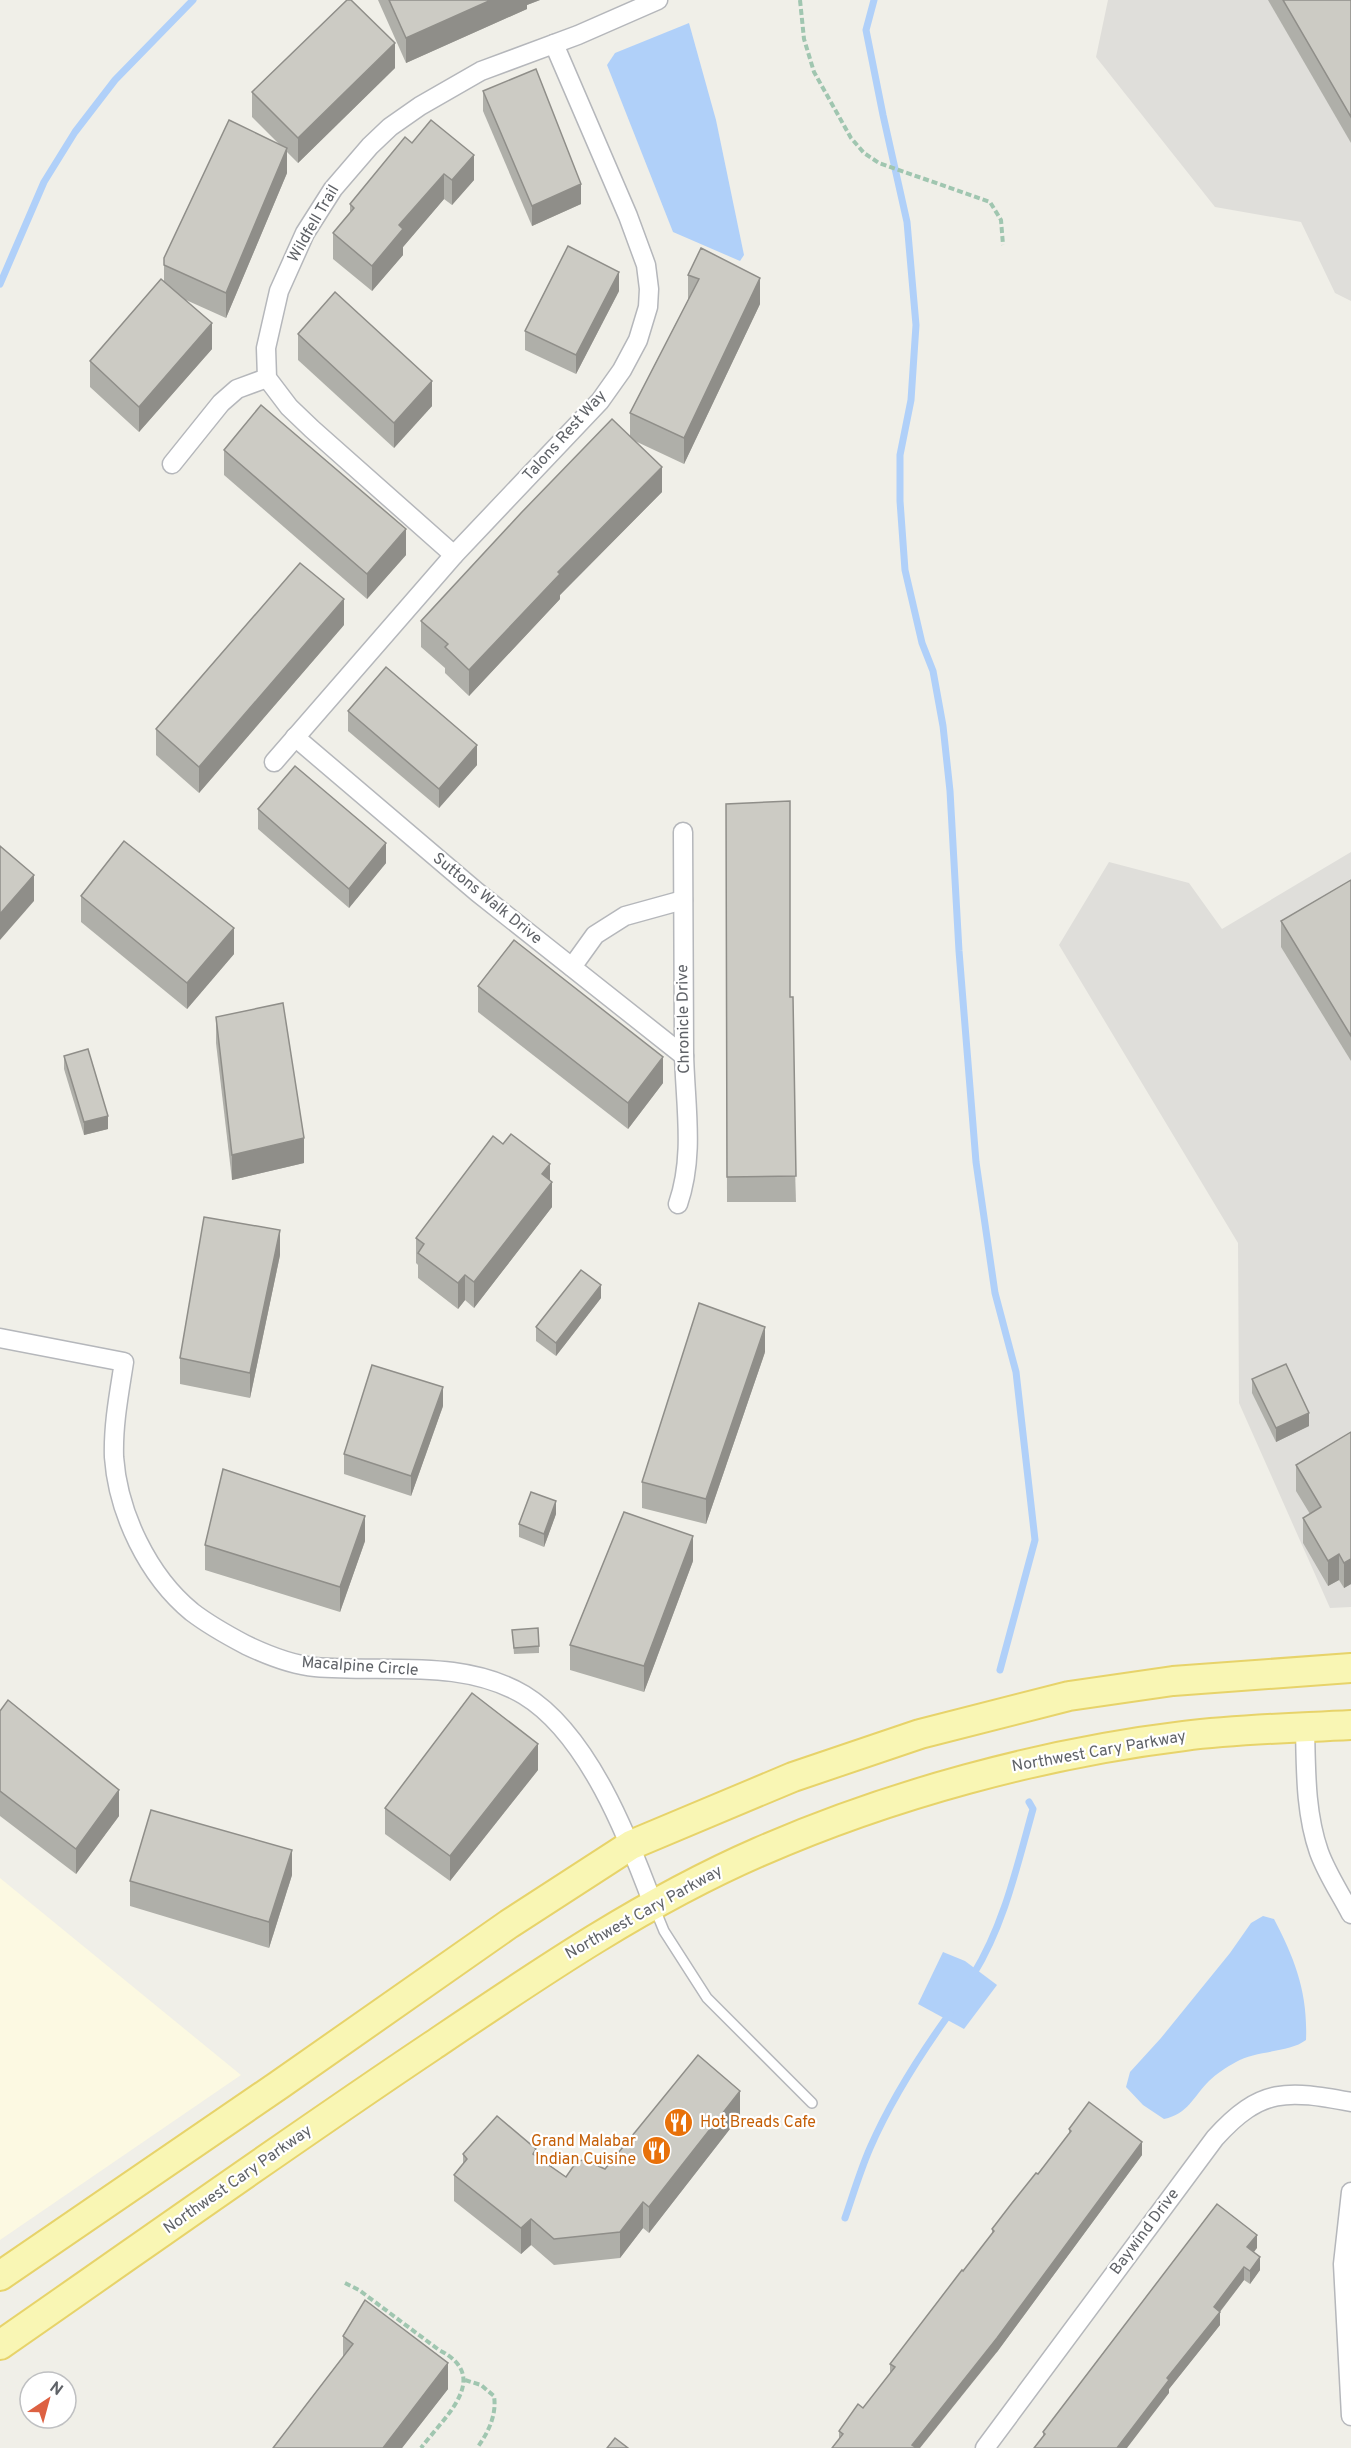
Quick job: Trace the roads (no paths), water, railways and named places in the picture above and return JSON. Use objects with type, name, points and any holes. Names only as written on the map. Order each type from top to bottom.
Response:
[{"type":"main road","points":[[0,2276],[509,1924],[631,1845],[793,1778],[909,1738],[1069,1696],[1173,1681],[1351,1668]]},
{"type":"main road","name":"Northwest Cary Parkway","points":[[0,2345],[572,1951],[653,1904],[759,1852],[873,1808],[925,1791],[1099,1749],[1184,1736],[1351,1725]]},
{"type":"street","name":"Wildfell Trail","points":[[267,378],[266,348],[271,319],[290,264],[318,211],[352,166],[390,127],[420,106],[482,71],[554,44],[658,0]]},
{"type":"street","name":"Talons Rest Way","points":[[274,762],[454,555],[600,401],[633,350],[648,307],[649,288],[643,255],[626,210],[554,44]]},
{"type":"street","points":[[172,464],[221,403],[237,389],[267,378],[289,407],[312,429],[454,555]]},
{"type":"street","name":"Suttons Walk Drive","points":[[295,737],[460,878],[684,1056]]},
{"type":"street","name":"Chronicle Drive","points":[[678,1204],[685,1180],[688,1145],[684,1056],[683,832]]},
{"type":"street","points":[[572,967],[595,935],[625,916],[683,900]]},
{"type":"street","name":"Macalpine Circle","points":[[0,1338],[124,1362],[114,1458],[119,1489],[139,1542],[154,1569],[173,1594],[192,1611],[222,1632],[262,1653],[288,1661],[314,1667],[469,1674],[499,1683],[524,1695],[550,1714],[569,1735],[603,1791],[631,1845],[653,1904]]},
{"type":"street","points":[[1305,1727],[1308,1799],[1312,1828],[1330,1876],[1351,1914]]},
{"type":"street","name":"Baywind Drive","points":[[985,2448],[1215,2138],[1234,2118],[1249,2106],[1278,2095],[1306,2094],[1351,2102]]},
{"type":"street","points":[[1351,2192],[1343,2264],[1351,2416]]},
{"type":"lane","points":[[653,1904],[664,1931],[707,1998],[812,2103]]},
{"type":"water","points":[[689,23],[716,120],[744,255],[740,261],[673,232],[607,65],[615,53]]},
{"type":"water","points":[[1263,1916],[1274,1919],[1294,1962],[1305,2007],[1306,2040],[1291,2047],[1253,2055],[1236,2062],[1212,2078],[1185,2109],[1164,2119],[1143,2105],[1126,2087],[1130,2072],[1161,2038],[1230,1953],[1251,1923]]},
{"type":"water","points":[[943,1952],[965,1961],[997,1985],[964,2029],[918,2004]]},
{"type":"waterway","points":[[0,284],[44,182],[75,132],[115,80],[193,0]]},
{"type":"waterway","points":[[874,0],[866,30],[907,222],[916,325],[911,400],[900,455],[900,501],[905,570],[922,643],[933,671],[943,726],[950,791],[959,951],[976,1162],[995,1293],[1016,1372],[1035,1540],[1000,1670]]},
{"type":"waterway","points":[[973,1975],[984,1956],[1009,1895],[1033,1809],[1029,1802]]},
{"type":"waterway","points":[[845,2218],[878,2130],[896,2096],[950,2013]]},
{"type":"place","name":"Hot Breads Cafe","points":[[679,2123]]},
{"type":"place","name":"Grand Malabar Indian Cuisine","points":[[657,2151]]}]
